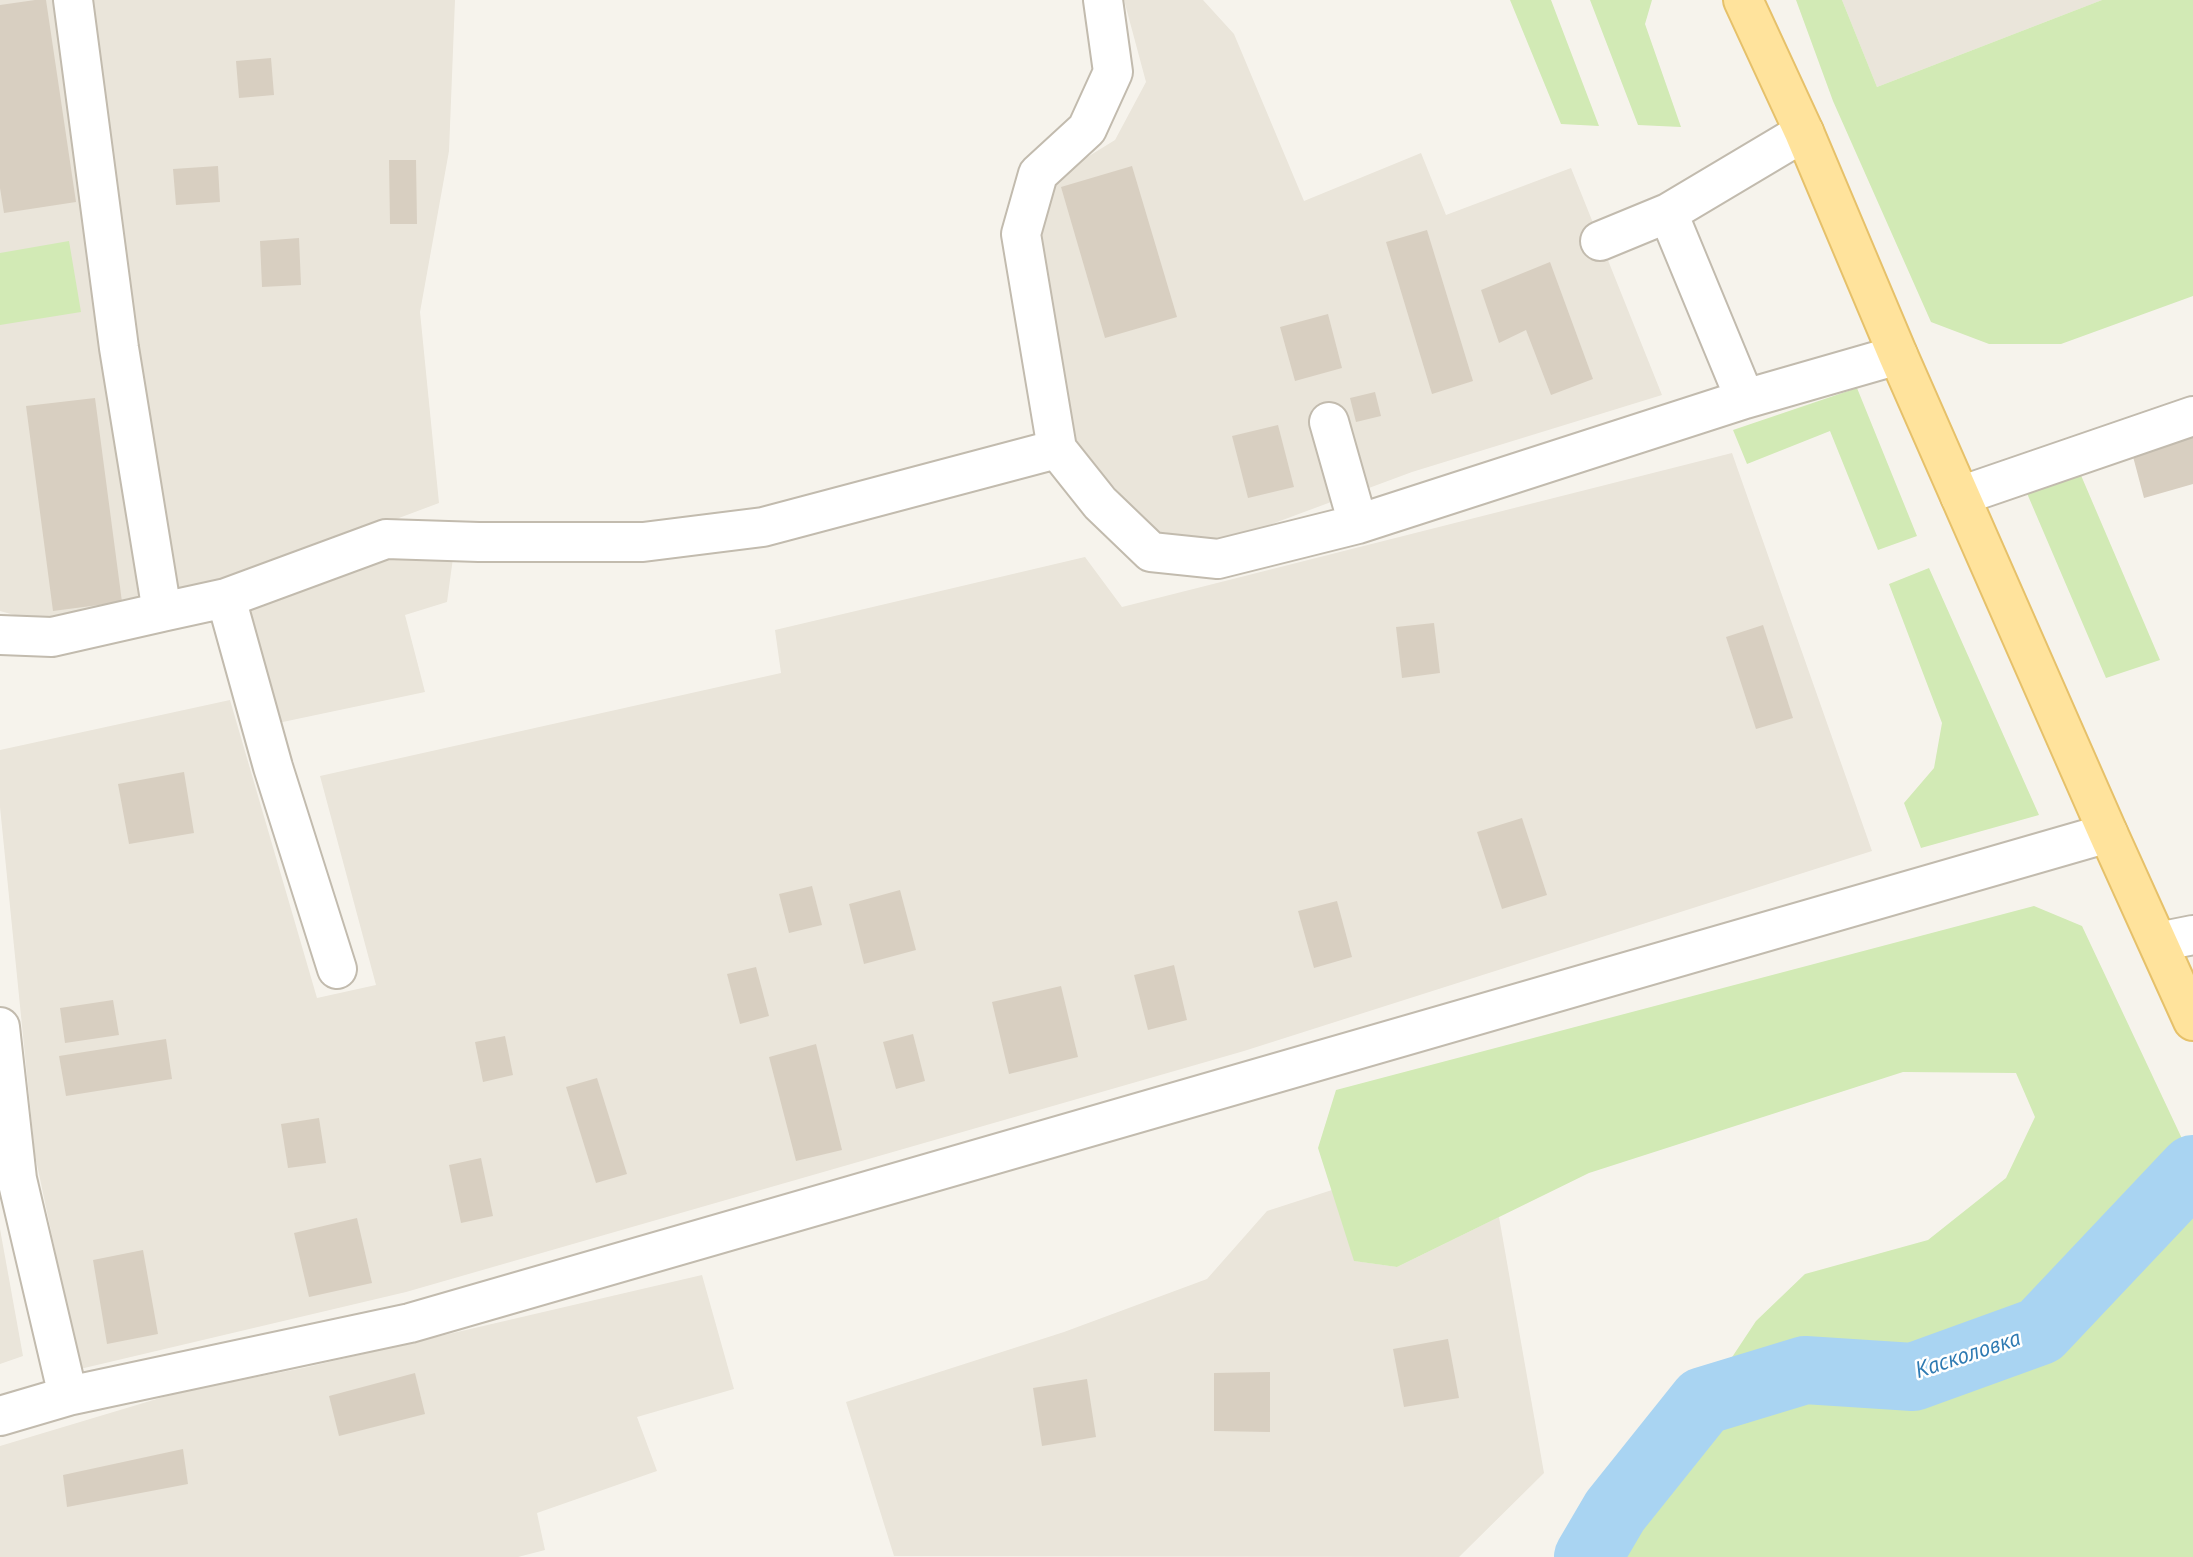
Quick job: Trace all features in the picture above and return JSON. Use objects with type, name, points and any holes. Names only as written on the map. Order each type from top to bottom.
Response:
[{"type":"main road","points":[[1743,0],[1804,132],[1898,355],[2108,834],[2175,938],[2193,1021]]},
{"type":"street","points":[[73,0],[119,348],[162,612]]},
{"type":"street","points":[[1103,0],[1113,72],[1087,129],[1038,174],[1021,234],[1057,449],[1100,503],[1151,552],[1218,559],[1358,524],[1745,399],[1898,355]]},
{"type":"street","points":[[1600,242],[1668,213],[1804,132]]},
{"type":"street","points":[[1668,213],[1745,399]]},
{"type":"street","points":[[1960,496],[2193,416]]},
{"type":"street","points":[[1329,422],[1358,524]]},
{"type":"street","points":[[0,635],[52,637],[226,598],[386,539],[643,542],[763,527],[1057,449]]},
{"type":"street","points":[[226,598],[273,767],[337,968]]},
{"type":"street","points":[[0,1416],[68,1395],[410,1323],[2108,834]]},
{"type":"street","points":[[0,1027],[17,1179],[68,1395]]},
{"type":"shaded area","points":[[0,0],[455,0],[449,151],[420,312],[439,503],[220,585],[51,625],[0,611]]},
{"type":"shaded area","points":[[1124,0],[1203,0],[1234,34],[1304,201],[1421,153],[1446,215],[1571,168],[1662,395],[1412,472],[1226,541],[1154,531],[1075,444],[1038,233],[1055,177],[1115,140],[1146,82]]},
{"type":"shaded area","points":[[1842,0],[2102,0],[1877,87]]},
{"type":"shaded area","points":[[1732,453],[1872,851],[1244,1051],[406,1292],[80,1369],[35,1155],[0,807],[0,750],[230,700],[317,998],[376,985],[320,776],[781,673],[775,630],[1085,557],[1122,607]]},
{"type":"shaded area","points":[[381,557],[453,558],[447,602],[405,615],[425,692],[278,723],[244,609]]},
{"type":"shaded area","points":[[1332,1190],[1355,1261],[1397,1267],[1499,1217],[1544,1473],[1459,1557],[894,1556],[846,1402],[1064,1332],[1207,1279],[1267,1211]]},
{"type":"shaded area","points":[[0,1229],[23,1356],[0,1364]]},
{"type":"shaded area","points":[[702,1275],[734,1389],[637,1417],[657,1471],[537,1513],[545,1550],[518,1557],[0,1557],[0,1446],[180,1392],[303,1368]]},
{"type":"green space","points":[[1510,0],[1551,0],[1599,126],[1561,124]]},
{"type":"green space","points":[[1590,0],[1652,0],[1645,24],[1681,127],[1638,125]]},
{"type":"green space","points":[[1796,0],[1842,0],[1877,87],[2102,0],[2193,0],[2193,296],[2061,344],[1989,344],[1931,322],[1833,101]]},
{"type":"green space","points":[[69,241],[81,312],[0,325],[0,253]]},
{"type":"green space","points":[[1857,388],[1917,536],[1878,550],[1830,431],[1747,464],[1733,430]]},
{"type":"green space","points":[[2080,473],[2160,660],[2106,678],[2026,491]]},
{"type":"green space","points":[[1929,568],[2039,815],[1921,848],[1904,803],[1934,768],[1942,723],[1889,584]]},
{"type":"green space","points":[[2034,906],[2082,926],[2193,1162],[2193,1557],[1588,1557],[1615,1511],[1703,1401],[1756,1321],[1805,1274],[1928,1240],[2006,1178],[2035,1117],[2016,1073],[1903,1072],[1589,1173],[1397,1267],[1354,1261],[1318,1148],[1336,1090]]},
{"type":"building","points":[[46,0],[76,202],[4,213],[0,188],[0,5]]},
{"type":"building","points":[[271,58],[274,95],[239,98],[236,61]]},
{"type":"building","points":[[389,160],[416,160],[417,224],[390,224]]},
{"type":"building","points":[[218,166],[220,202],[176,205],[173,169]]},
{"type":"building","points":[[1132,166],[1177,317],[1105,338],[1061,187]]},
{"type":"building","points":[[1427,230],[1473,381],[1432,394],[1386,242]]},
{"type":"building","points":[[299,238],[301,285],[262,287],[260,241]]},
{"type":"building","points":[[1550,262],[1593,379],[1551,395],[1526,330],[1499,343],[1481,290]]},
{"type":"building","points":[[1328,314],[1342,368],[1295,381],[1280,327]]},
{"type":"building","points":[[1375,392],[1381,416],[1356,422],[1350,398]]},
{"type":"building","points":[[95,398],[122,602],[53,611],[26,406]]},
{"type":"building","points":[[1278,425],[1294,487],[1248,498],[1232,436]]},
{"type":"building","points":[[2193,431],[2193,484],[2144,498],[2131,449]]},
{"type":"building","points":[[1434,623],[1440,673],[1402,678],[1396,627]]},
{"type":"building","points":[[1763,625],[1793,718],[1756,729],[1726,637]]},
{"type":"building","points":[[184,772],[194,833],[129,844],[118,784]]},
{"type":"building","points":[[1522,818],[1547,895],[1502,909],[1477,832]]},
{"type":"building","points":[[812,886],[822,925],[789,933],[779,894]]},
{"type":"building","points":[[900,890],[916,950],[864,964],[849,904]]},
{"type":"building","points":[[1337,901],[1352,957],[1314,968],[1298,911]]},
{"type":"building","points":[[1174,965],[1187,1020],[1148,1030],[1134,975]]},
{"type":"building","points":[[756,967],[769,1016],[740,1024],[727,974]]},
{"type":"building","points":[[1061,986],[1078,1057],[1009,1074],[992,1002]]},
{"type":"building","points":[[113,1000],[119,1035],[65,1043],[60,1008]]},
{"type":"building","points":[[913,1034],[925,1081],[896,1089],[883,1042]]},
{"type":"building","points":[[505,1036],[513,1075],[483,1082],[475,1042]]},
{"type":"building","points":[[166,1039],[172,1079],[66,1096],[59,1056]]},
{"type":"building","points":[[816,1044],[842,1150],[796,1161],[769,1057]]},
{"type":"building","points":[[597,1078],[627,1174],[596,1183],[566,1087]]},
{"type":"building","points":[[319,1118],[326,1163],[288,1168],[281,1124]]},
{"type":"building","points":[[481,1158],[493,1216],[461,1223],[449,1165]]},
{"type":"building","points":[[357,1218],[372,1283],[309,1297],[294,1233]]},
{"type":"building","points":[[143,1250],[158,1334],[107,1344],[93,1260]]},
{"type":"building","points":[[1448,1339],[1459,1398],[1404,1407],[1393,1349]]},
{"type":"building","points":[[1270,1372],[1270,1432],[1214,1431],[1214,1373]]},
{"type":"building","points":[[415,1373],[425,1414],[339,1436],[329,1396]]},
{"type":"building","points":[[1087,1379],[1096,1437],[1042,1446],[1033,1388]]},
{"type":"building","points":[[183,1449],[188,1484],[67,1507],[63,1475]]},
{"type":"waterway","name":"Касколовка","points":[[1588,1557],[1615,1511],[1703,1401],[1805,1370],[1913,1377],[2040,1331],[2193,1169]]}]
